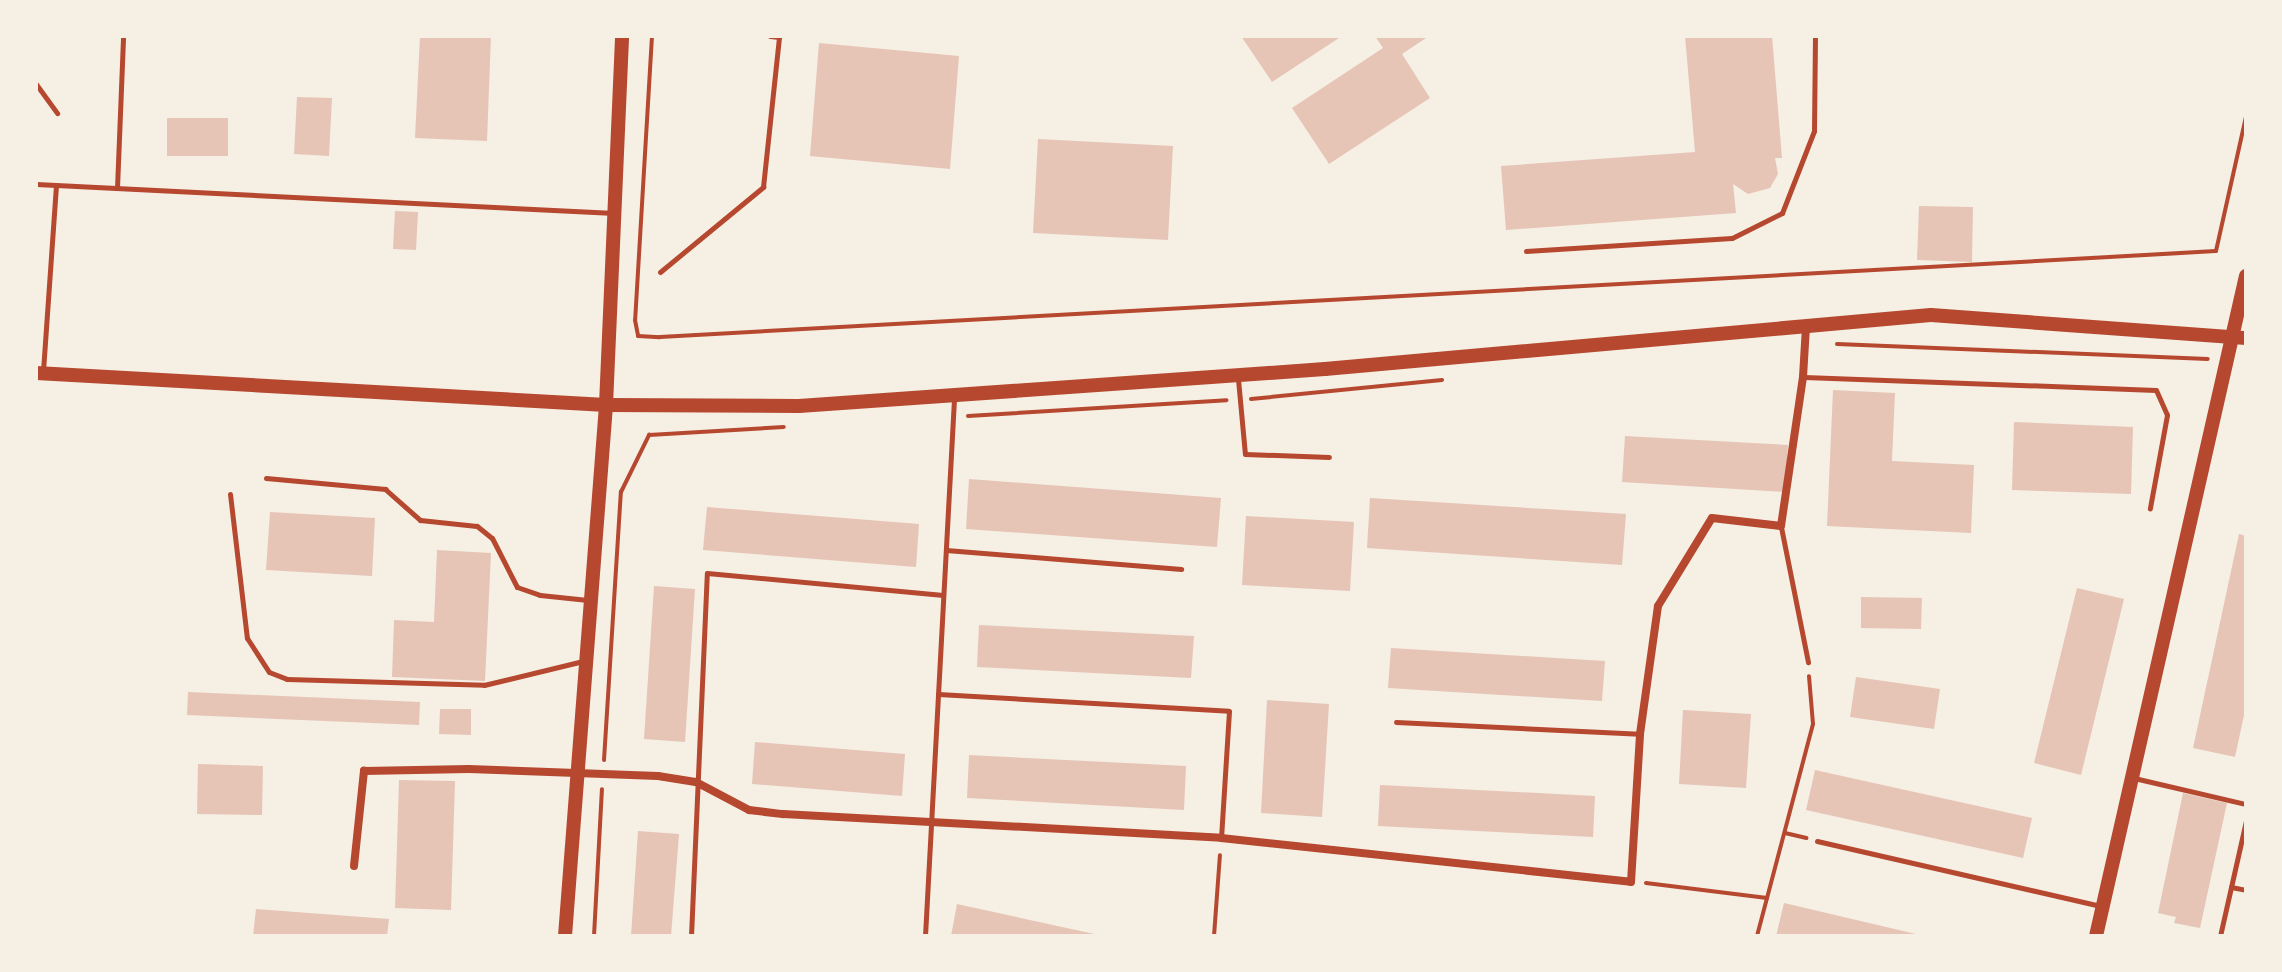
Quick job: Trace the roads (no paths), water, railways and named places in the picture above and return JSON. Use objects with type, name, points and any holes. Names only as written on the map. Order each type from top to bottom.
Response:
[{"type":"main road","points":[[565,936],[606,405],[622,36]]},
{"type":"main road","points":[[2096,936],[2225,360],[2239,338],[2246,276]]},
{"type":"main road","points":[[39,373],[606,405],[799,406],[1238,374],[1931,315],[2239,338]]},
{"type":"street","points":[[354,866],[364,771],[469,769],[696,782],[749,810],[1221,838],[1631,882],[1640,734],[1658,606],[1712,518],[1781,526],[1803,377],[1806,326]]},
{"type":"lane","points":[[117,188],[123,36]]},
{"type":"lane","points":[[660,272],[763,187],[779,37],[770,36]]},
{"type":"lane","points":[[1526,251],[1732,238],[1782,213],[1814,131],[1815,36]]},
{"type":"lane","points":[[36,84],[57,113]]},
{"type":"lane","points":[[36,184],[615,213]]},
{"type":"lane","points":[[39,373],[56,185]]},
{"type":"lane","points":[[1238,374],[1245,454],[1329,457]]},
{"type":"lane","points":[[1803,377],[2156,390],[2167,415],[2150,508]]},
{"type":"lane","points":[[925,936],[954,395]]},
{"type":"lane","points":[[266,478],[385,489],[420,520],[477,526],[492,538],[517,587],[540,595],[589,600]]},
{"type":"lane","points":[[230,494],[247,638],[269,672],[287,679],[484,685],[584,660]]},
{"type":"lane","points":[[1781,526],[1808,662]]},
{"type":"lane","points":[[946,550],[1181,569]]},
{"type":"lane","points":[[691,936],[707,573],[943,595]]},
{"type":"lane","points":[[938,694],[1229,711],[1221,838]]},
{"type":"lane","points":[[1396,722],[1640,734]]},
{"type":"lane","points":[[2132,777],[2246,804]]},
{"type":"lane","points":[[2220,936],[2246,821]]},
{"type":"lane","points":[[1817,841],[2103,906]]},
{"type":"lane","points":[[2231,887],[2246,890]]}]
